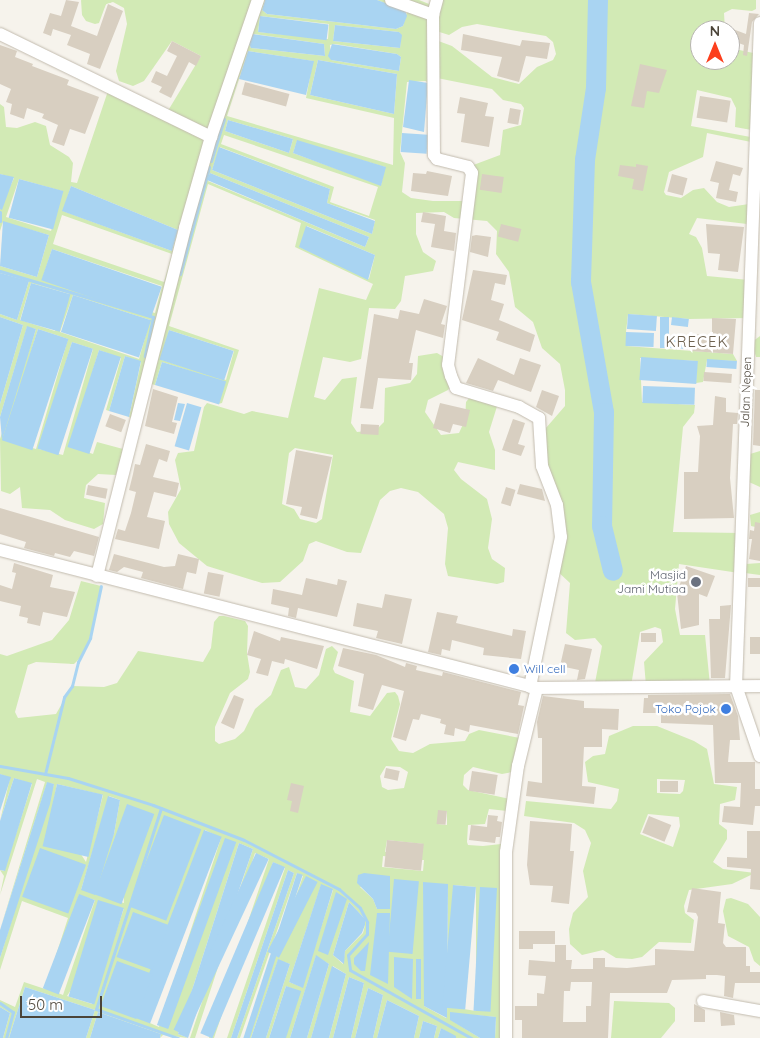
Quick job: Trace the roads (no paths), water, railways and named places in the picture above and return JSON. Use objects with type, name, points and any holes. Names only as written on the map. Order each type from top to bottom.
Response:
[{"type":"street","points":[[97,576],[146,371],[211,137],[258,0]]},
{"type":"street","points":[[391,0],[433,16]]},
{"type":"street","points":[[437,0],[433,16],[434,155],[437,159],[468,167],[472,172],[448,365],[456,388],[520,407],[539,418],[542,466],[560,521],[561,537],[556,570],[518,766],[505,862],[506,1038]]},
{"type":"street","name":"Jalan Nepen","points":[[760,23],[754,363],[736,686],[760,756]]},
{"type":"street","points":[[0,34],[211,137]]},
{"type":"street","points":[[0,550],[533,688],[760,686]]},
{"type":"street","points":[[703,1001],[760,1011]]},
{"type":"water","points":[[265,0],[377,0],[405,10],[407,16],[403,26],[396,29],[267,14],[262,10]]},
{"type":"water","points":[[260,16],[328,24],[327,40],[258,32]]},
{"type":"water","points":[[335,25],[399,32],[402,35],[400,48],[333,41]]},
{"type":"water","points":[[253,34],[324,44],[325,56],[251,48],[249,44]]},
{"type":"water","points":[[332,44],[397,54],[401,57],[399,71],[331,60],[328,56]]},
{"type":"water","points":[[248,51],[314,61],[306,95],[239,79]]},
{"type":"water","points":[[318,60],[397,74],[394,114],[310,95]]},
{"type":"water","points":[[409,80],[428,83],[424,132],[403,127]]},
{"type":"water","points":[[228,120],[293,139],[289,153],[225,131]]},
{"type":"water","points":[[402,133],[428,135],[427,154],[401,152]]},
{"type":"water","points":[[297,140],[386,167],[381,186],[293,153]]},
{"type":"water","points":[[219,147],[330,189],[327,203],[375,221],[372,234],[212,170]]},
{"type":"water","points":[[210,173],[369,237],[365,247],[207,180]]},
{"type":"water","points":[[0,174],[14,177],[2,210],[0,209]]},
{"type":"water","points":[[19,179],[63,191],[53,230],[9,218]]},
{"type":"water","points":[[71,186],[178,230],[172,251],[62,211]]},
{"type":"water","points":[[3,221],[49,235],[37,277],[0,266]]},
{"type":"water","points":[[306,226],[375,255],[368,280],[299,247]]},
{"type":"water","points":[[52,249],[162,287],[151,318],[41,280]]},
{"type":"water","points":[[0,273],[29,281],[17,320],[0,314]]},
{"type":"water","points":[[31,283],[70,294],[60,332],[20,320]]},
{"type":"water","points":[[73,295],[151,320],[139,357],[61,332]]},
{"type":"water","points":[[628,314],[657,316],[656,331],[627,329]]},
{"type":"water","points":[[0,317],[23,325],[0,404]]},
{"type":"water","points":[[660,317],[669,317],[669,348],[660,348]]},
{"type":"water","points":[[672,317],[689,319],[688,327],[671,325]]},
{"type":"water","points":[[27,326],[36,329],[2,440],[0,417]]},
{"type":"water","points":[[38,329],[68,339],[32,450],[2,440]]},
{"type":"water","points":[[169,330],[234,351],[224,380],[159,359]]},
{"type":"water","points":[[626,332],[654,333],[653,347],[626,346]]},
{"type":"water","points":[[670,338],[688,339],[687,349],[669,348]]},
{"type":"water","points":[[72,342],[93,349],[58,455],[37,449]]},
{"type":"water","points":[[99,350],[121,357],[89,454],[67,447]]},
{"type":"water","points":[[125,356],[141,361],[129,417],[109,411]]},
{"type":"water","points":[[641,357],[698,361],[696,384],[639,380]]},
{"type":"water","points":[[707,359],[737,361],[736,369],[706,367]]},
{"type":"water","points":[[162,362],[226,382],[219,405],[155,385]]},
{"type":"water","points":[[643,386],[695,388],[694,405],[642,403]]},
{"type":"water","points":[[178,403],[185,404],[180,421],[174,420]]},
{"type":"water","points":[[187,403],[201,407],[189,450],[175,446]]},
{"type":"water","points":[[0,774],[11,777],[0,811]]},
{"type":"water","points":[[14,778],[32,783],[5,871],[0,870],[0,821]]},
{"type":"water","points":[[47,782],[54,784],[50,804],[0,958],[0,930]]},
{"type":"water","points":[[57,784],[103,795],[88,857],[43,846]]},
{"type":"water","points":[[108,796],[120,800],[114,834],[95,895],[81,890]]},
{"type":"water","points":[[127,804],[154,814],[121,904],[94,894]]},
{"type":"water","points":[[164,815],[201,829],[166,921],[129,906]]},
{"type":"water","points":[[204,830],[222,837],[150,1024],[132,1017]]},
{"type":"water","points":[[225,838],[236,842],[168,1029],[157,1025]]},
{"type":"water","points":[[239,843],[253,849],[188,1038],[178,1034]]},
{"type":"water","points":[[40,848],[86,865],[68,914],[22,897]]},
{"type":"water","points":[[256,853],[269,859],[186,1036],[174,1030]]},
{"type":"water","points":[[273,862],[285,867],[212,1038],[200,1033]]},
{"type":"water","points":[[288,870],[294,873],[237,1038],[231,1038]]},
{"type":"water","points":[[297,873],[303,875],[250,1038],[243,1038]]},
{"type":"water","points":[[364,873],[390,876],[390,909],[377,909],[373,899],[357,883],[358,875]]},
{"type":"water","points":[[306,876],[318,882],[279,958],[267,952]]},
{"type":"water","points":[[394,879],[419,881],[413,954],[388,952]]},
{"type":"water","points":[[423,882],[448,884],[447,1018],[424,1006]]},
{"type":"water","points":[[321,884],[333,889],[303,988],[289,982]]},
{"type":"water","points":[[453,885],[476,887],[465,1010],[442,1008]]},
{"type":"water","points":[[480,887],[497,888],[490,1012],[474,1011]]},
{"type":"water","points":[[336,892],[347,899],[328,955],[318,951]]},
{"type":"water","points":[[79,894],[95,900],[59,994],[43,988]]},
{"type":"water","points":[[98,900],[124,908],[94,1004],[68,997]]},
{"type":"water","points":[[349,902],[365,919],[365,925],[362,933],[345,951],[344,964],[333,955]]},
{"type":"water","points":[[133,912],[169,925],[152,970],[117,957]]},
{"type":"water","points":[[377,913],[390,913],[388,984],[370,975]]},
{"type":"water","points":[[369,942],[365,971],[361,971],[354,964],[354,958]]},
{"type":"water","points":[[316,955],[329,964],[307,1038],[290,1038]]},
{"type":"water","points":[[394,957],[413,959],[412,999],[394,987]]},
{"type":"water","points":[[278,959],[290,964],[266,1038],[251,1038]]},
{"type":"water","points":[[416,959],[421,959],[421,999],[416,999]]},
{"type":"water","points":[[117,961],[153,974],[136,1019],[101,1006]]},
{"type":"water","points":[[332,966],[346,974],[329,1038],[311,1038]]},
{"type":"water","points":[[349,977],[364,983],[351,1038],[333,1038]]},
{"type":"water","points":[[286,986],[301,991],[286,1038],[269,1038]]},
{"type":"water","points":[[25,987],[95,1010],[86,1038],[9,1038]]},
{"type":"water","points":[[368,988],[383,995],[373,1038],[355,1038]]},
{"type":"water","points":[[387,1000],[419,1016],[414,1038],[377,1038]]},
{"type":"water","points":[[0,1007],[10,1013],[3,1038],[0,1038]]},
{"type":"water","points":[[98,1012],[161,1034],[160,1038],[90,1038]]},
{"type":"water","points":[[450,1012],[496,1017],[495,1038],[480,1038],[450,1020]]},
{"type":"water","points":[[423,1021],[437,1026],[434,1038],[419,1038]]},
{"type":"water","points":[[441,1028],[456,1036],[456,1038],[438,1038]]},
{"type":"waterway","points":[[598,0],[596,88],[585,160],[581,282],[604,413],[602,526],[613,571]]},
{"type":"waterway","points":[[211,161],[224,119]]},
{"type":"waterway","points":[[180,274],[209,167]]},
{"type":"waterway","points":[[0,212],[0,221]]},
{"type":"waterway","points":[[0,271],[153,317],[145,356]]},
{"type":"waterway","points":[[45,774],[64,697],[72,686],[78,662],[90,638],[101,586]]},
{"type":"waterway","points":[[0,766],[68,778],[153,805],[244,840],[339,889],[360,908],[367,922],[367,934],[348,955],[350,970],[471,1038]]},
{"type":"waterway","points":[[161,808],[96,1009],[178,1038]]},
{"type":"waterway","points":[[0,1003],[13,1012],[6,1038]]},
{"type":"place","name":"Masjid Jami Mutiaa","points":[[696,582]]},
{"type":"place","name":"Will cell","points":[[514,669]]},
{"type":"place","name":"Toko Pojok","points":[[726,709]]},
{"type":"district","name":"KRECEK","points":[[697,342]]}]
